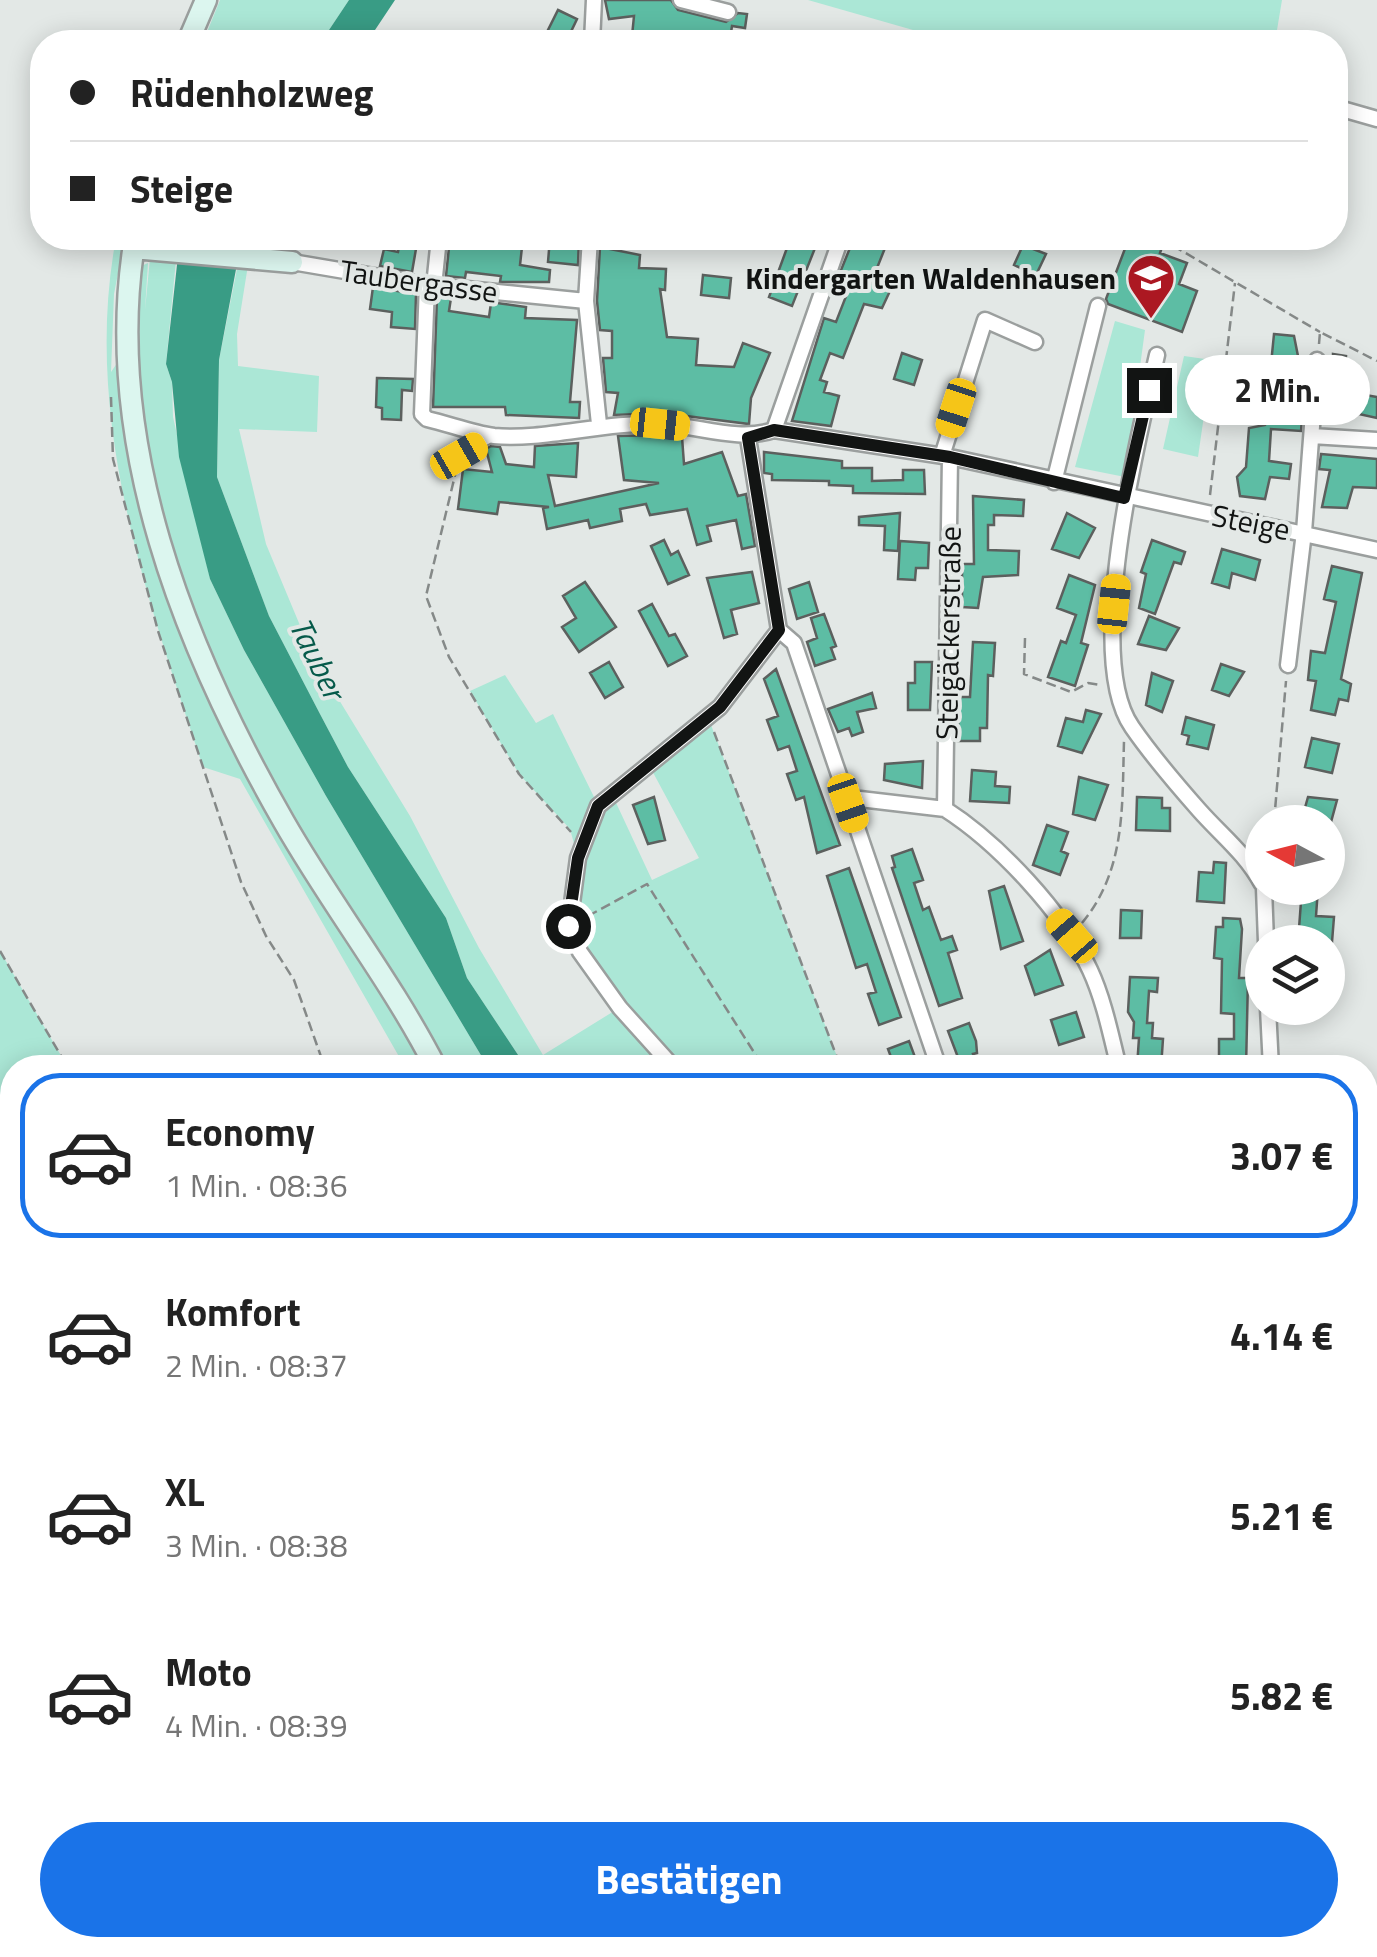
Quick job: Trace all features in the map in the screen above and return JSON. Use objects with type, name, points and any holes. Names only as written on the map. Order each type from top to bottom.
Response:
[{"type":"main road","points":[[193,30],[206,0]]},
{"type":"main road","points":[[138,250],[128,335],[148,501],[205,670],[284,822],[428,1055]]},
{"type":"main road","name":"Taubergasse","points":[[184,250],[292,262]]},
{"type":"street","points":[[593,30],[594,0]]},
{"type":"street","points":[[681,0],[728,12]]},
{"type":"street","points":[[1348,111],[1377,119]]},
{"type":"street","points":[[437,250],[430,286],[422,414],[494,436]]},
{"type":"street","points":[[589,250],[586,301],[599,424]]},
{"type":"street","points":[[774,430],[838,250]]},
{"type":"street","name":"Taubergasse","points":[[292,262],[430,286],[586,301]]},
{"type":"street","points":[[1054,482],[1098,306]]},
{"type":"street","name":"Steigäckerstraße","points":[[945,809],[946,457],[985,320],[1035,342]]},
{"type":"street","points":[[1157,355],[1124,498],[1114,604],[1117,686],[1132,727],[1200,812],[1245,855]]},
{"type":"street","points":[[1288,665],[1304,532],[1317,360]]},
{"type":"street","name":"Steige","points":[[494,436],[599,424],[660,424],[720,430],[748,438],[774,430],[946,457],[1377,550]]},
{"type":"street","points":[[1312,436],[1377,440]]},
{"type":"street","points":[[748,438],[779,630],[794,643],[935,1055]]},
{"type":"street","points":[[663,1055],[597,980],[568,926],[578,858],[598,806],[708,717],[779,630]]},
{"type":"street","points":[[848,803],[860,799],[945,809],[982,833],[1072,936],[1092,972],[1115,1055]]},
{"type":"street","points":[[1269,1025],[1270,1055]]},
{"type":"lane","points":[[459,456],[494,436]]},
{"type":"path","points":[[1180,250],[1377,362]]},
{"type":"path","points":[[1208,514],[1235,284]]},
{"type":"path","points":[[1317,360],[1320,332]]},
{"type":"path","points":[[111,392],[113,459],[158,630],[241,882],[266,936],[294,980],[320,1055]]},
{"type":"path","points":[[459,456],[426,596],[449,657],[519,774],[570,830],[578,858]]},
{"type":"path","points":[[1024,638],[1024,674],[1071,692],[1088,683],[1117,686]]},
{"type":"path","points":[[1276,805],[1288,665]]},
{"type":"path","points":[[708,717],[836,1055]]},
{"type":"path","points":[[1072,936],[1102,899],[1111,874],[1121,836],[1124,737],[1132,727]]},
{"type":"path","points":[[568,926],[646,884],[756,1055]]},
{"type":"path","points":[[0,951],[60,1055]]},
{"type":"shaded area","points":[[220,0],[349,0],[329,30],[208,30]]},
{"type":"shaded area","points":[[349,0],[395,0],[375,30],[329,30]]},
{"type":"shaded area","points":[[808,0],[1282,0],[1277,30],[913,30]]},
{"type":"shaded area","points":[[115,250],[123,250],[114,294],[111,372],[129,346],[139,267],[148,263],[145,310],[150,258],[176,260],[166,364],[172,382],[173,417],[210,579],[244,650],[326,796],[481,1055],[398,1055],[240,779],[203,767],[161,638],[126,507],[107,373],[108,306]]},
{"type":"shaded area","points":[[179,250],[240,250],[219,360],[217,477],[269,616],[348,767],[446,918],[467,978],[518,1055],[481,1055],[244,650],[210,579],[179,457],[172,382],[166,364]]},
{"type":"shaded area","points":[[238,264],[248,265],[237,334],[238,366],[319,376],[317,432],[239,429],[266,544],[314,659],[410,816],[479,948],[543,1055],[518,1055],[467,978],[446,918],[348,767],[269,616],[217,477],[219,360]]},
{"type":"shaded area","points":[[1115,321],[1145,330],[1125,477],[1075,467]]},
{"type":"shaded area","points":[[1184,356],[1212,360],[1198,457],[1163,449]]},
{"type":"shaded area","points":[[505,675],[536,723],[553,714],[598,805],[611,792],[652,880],[699,858],[649,765],[708,717],[836,1055],[543,1055],[619,1008],[569,926],[578,858],[570,829],[519,774],[470,691]]},
{"type":"shaded area","points":[[0,951],[61,1055],[0,1055]]},
{"type":"building","points":[[605,0],[671,0],[678,10],[726,22],[738,13],[747,14],[745,28],[732,26],[731,30],[633,30],[634,16],[609,19]]},
{"type":"building","points":[[558,10],[577,19],[572,30],[548,30]]},
{"type":"building","points":[[384,250],[416,250],[412,272],[380,266]]},
{"type":"building","points":[[449,250],[522,250],[520,265],[550,270],[549,282],[500,282],[501,276],[466,272],[465,278],[446,276]]},
{"type":"building","points":[[549,250],[579,250],[578,265],[548,262]]},
{"type":"building","points":[[600,250],[640,255],[639,268],[666,269],[665,290],[660,289],[667,337],[698,339],[696,365],[734,367],[743,343],[770,353],[751,398],[749,424],[663,413],[614,415],[618,393],[606,392],[603,358],[612,358],[612,331],[600,330]]},
{"type":"building","points":[[786,250],[814,250],[792,306],[769,297]]},
{"type":"building","points":[[849,250],[884,250],[871,283],[890,291],[882,308],[864,304],[843,358],[830,353],[820,380],[827,382],[824,392],[839,396],[831,426],[792,421],[824,318],[836,322],[852,281],[839,275]]},
{"type":"building","points":[[1021,250],[1046,254],[1036,275],[1014,265]]},
{"type":"building","points":[[1124,250],[1161,250],[1160,253],[1187,263],[1179,284],[1197,291],[1182,332],[1108,304],[1106,299]]},
{"type":"building","points":[[703,275],[731,278],[729,298],[701,295]]},
{"type":"building","points":[[373,287],[416,294],[415,329],[391,327],[392,312],[370,309]]},
{"type":"building","points":[[437,297],[451,298],[449,311],[489,317],[491,303],[497,303],[526,307],[525,318],[577,320],[570,402],[580,402],[579,418],[506,415],[505,407],[433,407]]},
{"type":"building","points":[[1274,334],[1294,336],[1298,356],[1307,357],[1306,370],[1290,368],[1287,417],[1302,418],[1301,431],[1271,429],[1269,461],[1291,464],[1289,479],[1270,477],[1265,499],[1240,496],[1237,477],[1246,467],[1249,428],[1265,425]]},
{"type":"building","points":[[902,353],[922,360],[914,385],[894,379]]},
{"type":"building","points":[[1333,354],[1346,356],[1345,371],[1353,372],[1351,396],[1327,394],[1327,359],[1333,359]]},
{"type":"building","points":[[377,378],[413,379],[412,391],[402,390],[401,420],[382,419],[382,408],[376,407]]},
{"type":"building","points":[[1354,393],[1377,397],[1377,418],[1350,412]]},
{"type":"building","points":[[618,436],[682,437],[684,464],[722,452],[738,496],[746,494],[755,546],[742,549],[736,520],[707,526],[711,541],[697,545],[687,509],[650,515],[646,504],[620,509],[622,521],[590,528],[588,520],[547,529],[543,508],[549,507],[499,502],[497,514],[458,509],[463,469],[492,472],[486,449],[491,446],[500,447],[506,464],[534,467],[535,446],[578,443],[576,477],[548,475],[555,506],[659,483],[624,480]]},
{"type":"building","points":[[764,452],[842,461],[842,468],[872,468],[872,481],[903,480],[903,470],[924,470],[925,494],[853,493],[853,486],[829,485],[829,481],[772,480],[772,474],[764,473]]},
{"type":"building","points":[[1321,454],[1377,459],[1377,488],[1353,487],[1347,508],[1322,507],[1330,470],[1319,469]]},
{"type":"building","points":[[973,496],[1024,500],[1023,516],[994,515],[994,525],[988,525],[988,550],[1019,551],[1018,575],[983,577],[978,608],[962,607],[962,564],[974,564]]},
{"type":"building","points":[[900,513],[898,551],[884,550],[885,526],[859,525],[859,517]]},
{"type":"building","points":[[1067,513],[1095,528],[1079,558],[1052,549]]},
{"type":"building","points":[[664,540],[671,555],[678,551],[689,575],[668,584],[651,546]]},
{"type":"building","points":[[1152,540],[1185,552],[1181,564],[1174,562],[1155,614],[1139,608],[1146,574],[1141,572]]},
{"type":"building","points":[[900,541],[929,543],[928,568],[916,568],[915,580],[898,579]]},
{"type":"building","points":[[1222,549],[1260,560],[1255,580],[1232,573],[1229,588],[1212,583]]},
{"type":"building","points":[[1332,566],[1362,573],[1341,679],[1351,684],[1348,701],[1339,699],[1335,715],[1311,710],[1316,681],[1308,680],[1311,651],[1325,653],[1336,602],[1324,599]]},
{"type":"building","points":[[752,572],[759,603],[731,610],[737,634],[724,638],[707,578]]},
{"type":"building","points":[[1069,575],[1095,585],[1081,643],[1088,645],[1075,686],[1048,677],[1076,615],[1057,608]]},
{"type":"building","points":[[585,582],[616,627],[579,652],[562,627],[576,618],[563,596]]},
{"type":"building","points":[[809,582],[818,612],[797,619],[789,589]]},
{"type":"building","points":[[652,604],[669,636],[675,634],[687,656],[668,666],[639,611]]},
{"type":"building","points":[[824,614],[836,646],[831,648],[835,659],[815,666],[807,642],[817,638],[811,618]]},
{"type":"building","points":[[1149,616],[1179,628],[1166,650],[1138,644]]},
{"type":"building","points":[[973,642],[995,643],[993,676],[988,675],[987,728],[980,728],[980,741],[958,741],[959,697],[970,697]]},
{"type":"building","points":[[609,662],[623,687],[605,698],[590,673]]},
{"type":"building","points":[[915,662],[932,662],[930,710],[908,710],[908,683],[915,683]]},
{"type":"building","points":[[1221,664],[1244,672],[1229,696],[1212,690]]},
{"type":"building","points":[[776,669],[840,845],[817,853],[804,797],[796,800],[787,774],[797,771],[789,746],[778,750],[767,720],[778,716],[764,679]]},
{"type":"building","points":[[1152,673],[1173,681],[1162,712],[1146,705]]},
{"type":"building","points":[[872,693],[876,708],[857,712],[863,732],[852,736],[849,728],[838,732],[828,709]]},
{"type":"building","points":[[1086,710],[1101,714],[1082,753],[1058,746],[1066,718],[1083,722]]},
{"type":"building","points":[[1186,717],[1214,725],[1208,749],[1187,744],[1189,736],[1182,734]]},
{"type":"building","points":[[1312,738],[1339,744],[1332,773],[1305,767]]},
{"type":"building","points":[[923,761],[922,788],[884,780],[885,764]]},
{"type":"building","points":[[972,770],[996,772],[995,786],[1010,787],[1009,803],[970,801]]},
{"type":"building","points":[[1079,777],[1108,785],[1095,820],[1073,814]]},
{"type":"building","points":[[654,797],[665,840],[648,844],[633,805]]},
{"type":"building","points":[[1137,797],[1162,798],[1162,808],[1170,808],[1170,831],[1136,830]]},
{"type":"building","points":[[1308,797],[1337,800],[1336,805],[1306,805]]},
{"type":"building","points":[[1047,825],[1068,832],[1061,851],[1068,854],[1060,875],[1033,865]]},
{"type":"building","points":[[912,849],[923,880],[914,883],[923,910],[929,907],[941,940],[952,936],[957,950],[948,953],[962,998],[939,1006],[892,868],[892,856]]},
{"type":"building","points":[[1214,862],[1226,863],[1224,903],[1197,901],[1199,872],[1213,873]]},
{"type":"building","points":[[849,868],[901,1017],[879,1025],[868,994],[876,992],[867,964],[856,968],[827,876]]},
{"type":"building","points":[[1004,886],[1023,941],[1001,949],[989,891]]},
{"type":"building","points":[[1301,905],[1317,905],[1316,916],[1334,917],[1333,925],[1299,925]]},
{"type":"building","points":[[1121,910],[1142,911],[1141,938],[1120,938]]},
{"type":"building","points":[[1223,918],[1240,919],[1239,978],[1245,978],[1246,1055],[1219,1055],[1219,1039],[1234,1039],[1234,1014],[1221,1013],[1222,959],[1214,958],[1216,927],[1223,927]]},
{"type":"building","points":[[1050,950],[1063,985],[1035,995],[1025,966]]},
{"type":"building","points":[[1130,977],[1158,978],[1157,992],[1149,991],[1147,1023],[1153,1023],[1152,1038],[1163,1039],[1162,1055],[1138,1055],[1139,1038],[1133,1038],[1134,1022],[1128,1012]]},
{"type":"building","points":[[1076,1012],[1084,1037],[1059,1045],[1051,1020]]},
{"type":"building","points":[[969,1023],[977,1053],[957,1055],[948,1031]]},
{"type":"building","points":[[909,1041],[914,1055],[890,1055],[888,1049]]},
{"type":"place","name":"Kindergarten Waldenhausen","points":[[1151,320]]},
{"type":"route","points":[[568,926],[578,858],[598,806],[720,707],[779,630],[748,438],[774,430],[942,456],[1124,498],[1149,390]]},
{"type":"water label","name":"Tauber","points":[[318,658]]}]
